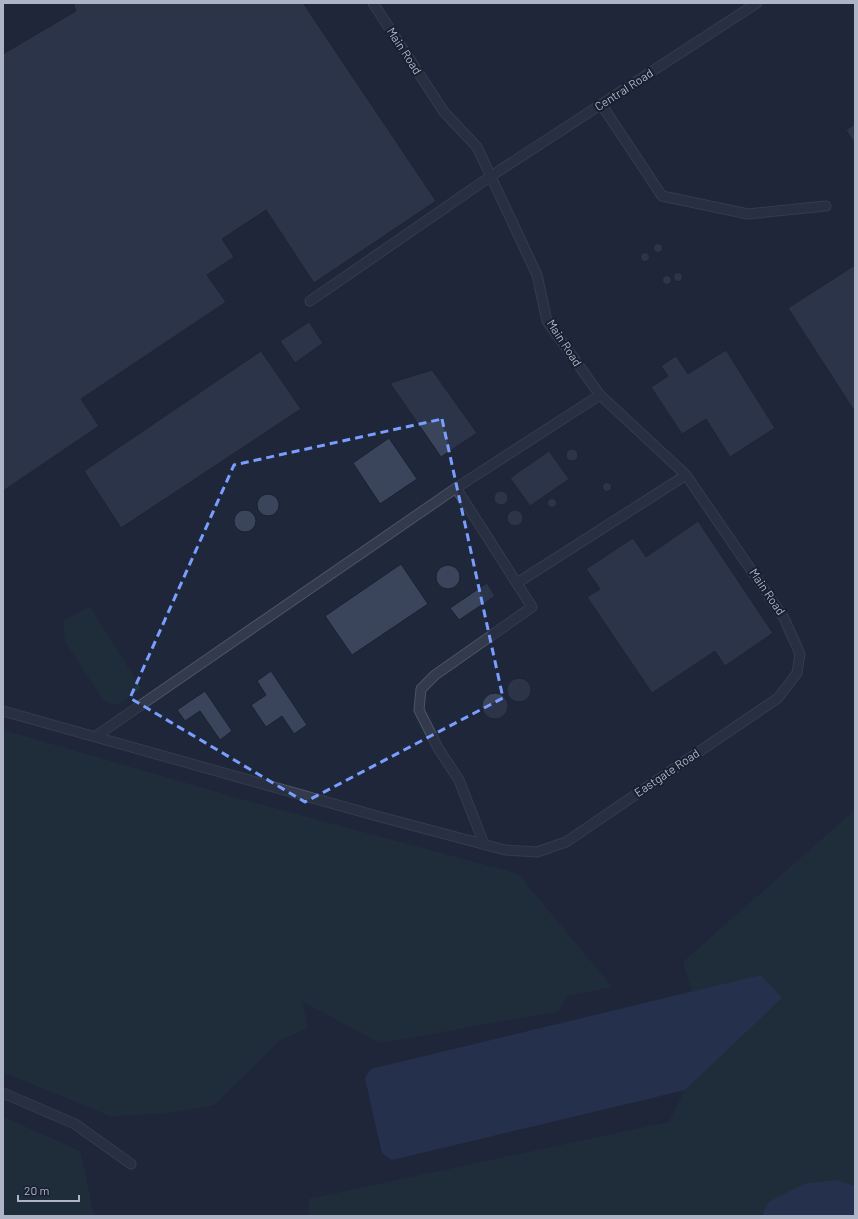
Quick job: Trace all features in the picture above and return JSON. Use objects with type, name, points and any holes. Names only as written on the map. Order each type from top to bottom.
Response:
[{"type":"lane","name":"Main Road","points":[[372,3],[444,112],[477,147],[537,274],[547,321],[600,395],[686,475],[784,618],[800,654]]},
{"type":"lane","name":"Central Road","points":[[310,301],[491,176],[757,3]]},
{"type":"lane","points":[[601,104],[662,196],[748,214],[826,206]]},
{"type":"lane","points":[[96,736],[456,488],[600,395]]},
{"type":"lane","points":[[517,583],[686,475]]},
{"type":"lane","points":[[456,488],[532,607],[435,675],[421,689],[420,710],[438,748],[459,780],[484,844]]},
{"type":"lane","name":"Eastgate Road","points":[[3,711],[377,816],[505,850],[537,852],[566,842],[778,698],[797,673],[800,654]]},
{"type":"lane","points":[[3,1093],[74,1124],[131,1164]]},
{"type":"highlighted area","points":[[442,419],[503,698],[305,802],[130,698],[234,465]]},
{"type":"shaded area","points":[[90,607],[141,688],[118,705],[104,701],[65,641],[63,621]]},
{"type":"shaded area","points":[[3,730],[251,802],[518,874],[612,987],[567,996],[559,1011],[380,1043],[302,1001],[308,1028],[280,1040],[214,1105],[169,1113],[110,1116],[3,1072]]},
{"type":"shaded area","points":[[855,810],[855,1198],[842,1188],[803,1191],[766,1213],[753,1216],[309,1216],[309,1199],[669,1122],[685,1090],[782,998],[761,975],[692,992],[683,962]]},
{"type":"shaded area","points":[[3,1117],[80,1151],[94,1216],[3,1216]]},
{"type":"water","points":[[761,975],[782,998],[685,1090],[392,1160],[382,1153],[365,1078],[371,1069]]},
{"type":"building","points":[[73,3],[303,3],[436,201],[314,283],[266,210],[222,239],[234,257],[207,275],[226,302],[81,399],[99,426],[3,491],[3,54],[76,11]]},
{"type":"building","points":[[855,124],[855,144],[846,130]]},
{"type":"building","points":[[658,243],[663,248],[658,253],[653,248]]},
{"type":"building","points":[[645,252],[650,257],[645,262],[640,257]]},
{"type":"building","points":[[855,265],[855,412],[788,308]]},
{"type":"building","points":[[678,272],[683,277],[678,282],[673,277]]},
{"type":"building","points":[[667,275],[672,280],[667,285],[662,280]]},
{"type":"building","points":[[309,322],[323,343],[295,363],[280,341]]},
{"type":"building","points":[[726,350],[775,428],[730,457],[706,419],[682,434],[651,387],[668,376],[661,366],[676,356],[688,374]]},
{"type":"building","points":[[261,351],[301,409],[121,528],[84,471]]},
{"type":"building","points":[[432,370],[477,433],[441,457],[390,383]]},
{"type":"building","points":[[389,438],[417,479],[380,504],[353,463]]},
{"type":"building","points":[[572,449],[576,451],[578,455],[576,459],[572,461],[568,459],[566,455],[568,451]]},
{"type":"building","points":[[549,451],[569,479],[530,506],[510,478]]},
{"type":"building","points":[[607,482],[612,487],[607,492],[602,487]]},
{"type":"building","points":[[498,491],[504,491],[508,495],[508,501],[504,505],[498,505],[494,501],[494,495]]},
{"type":"building","points":[[268,494],[276,497],[279,505],[276,513],[268,516],[260,513],[257,505],[260,497]]},
{"type":"building","points":[[552,498],[557,503],[552,508],[547,503]]},
{"type":"building","points":[[245,510],[253,513],[256,521],[253,529],[245,532],[237,529],[234,521],[237,513]]},
{"type":"building","points":[[515,510],[521,512],[523,518],[521,524],[515,526],[509,524],[507,518],[509,512]]},
{"type":"building","points":[[698,521],[773,633],[725,666],[715,651],[652,693],[587,597],[600,589],[586,569],[633,538],[646,557]]},
{"type":"building","points":[[401,564],[428,604],[352,655],[325,616]]},
{"type":"building","points":[[448,565],[457,568],[460,577],[457,586],[448,589],[439,586],[436,577],[439,568]]},
{"type":"building","points":[[487,583],[495,596],[459,620],[450,608]]},
{"type":"building","points":[[271,671],[307,725],[294,734],[282,716],[266,727],[251,705],[266,695],[257,681]]},
{"type":"building","points":[[519,678],[528,681],[531,690],[528,699],[519,702],[510,699],[507,690],[510,681]]},
{"type":"building","points":[[205,691],[232,731],[220,740],[200,711],[185,721],[177,710]]},
{"type":"building","points":[[495,693],[504,697],[508,706],[504,715],[495,719],[486,715],[482,706],[486,697]]},
{"type":"waterway","points":[[782,1216],[809,1202],[836,1199],[855,1206]]}]
